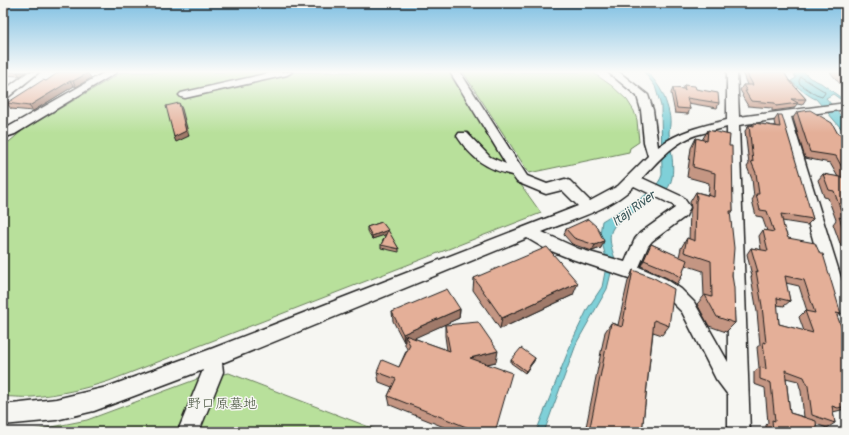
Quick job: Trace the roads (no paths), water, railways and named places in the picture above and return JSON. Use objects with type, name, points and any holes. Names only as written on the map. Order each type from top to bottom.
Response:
[{"type":"street","points":[[3,143],[7,132],[76,92]]},
{"type":"street","points":[[184,95],[196,92]]},
{"type":"street","points":[[468,92],[522,179],[546,189],[565,184],[588,207]]},
{"type":"street","points":[[639,92],[642,95],[647,110],[650,142],[655,158]]},
{"type":"street","points":[[732,92],[739,432]]},
{"type":"street","points":[[3,415],[48,412],[90,403],[212,358],[527,232],[613,196],[639,182],[655,158],[668,146],[687,135],[704,128],[732,122],[846,106]]},
{"type":"street","points":[[784,115],[838,296],[846,329]]},
{"type":"street","points":[[463,136],[485,161],[497,167],[516,171]]},
{"type":"street","points":[[623,269],[646,236],[682,210],[681,204],[639,182]]},
{"type":"street","points":[[527,232],[558,247],[623,269],[655,282],[681,299],[688,308],[723,372],[738,392]]},
{"type":"street","points":[[190,432],[213,372],[212,358]]},
{"type":"water","name":"Itaji River","points":[[657,92],[662,92],[669,113],[669,133],[673,170],[670,184],[661,195],[623,218],[613,228],[610,241],[616,264],[612,269],[607,289],[577,342],[544,432],[536,432],[573,339],[588,308],[602,287],[607,262],[600,234],[602,221],[645,195],[658,182],[662,175],[661,106]]},
{"type":"water","points":[[805,92],[834,92],[840,97],[840,99],[833,94],[826,98],[841,116],[846,115],[846,134],[816,99]]},
{"type":"park label","name":"野口原墓地","points":[[222,403]]}]
